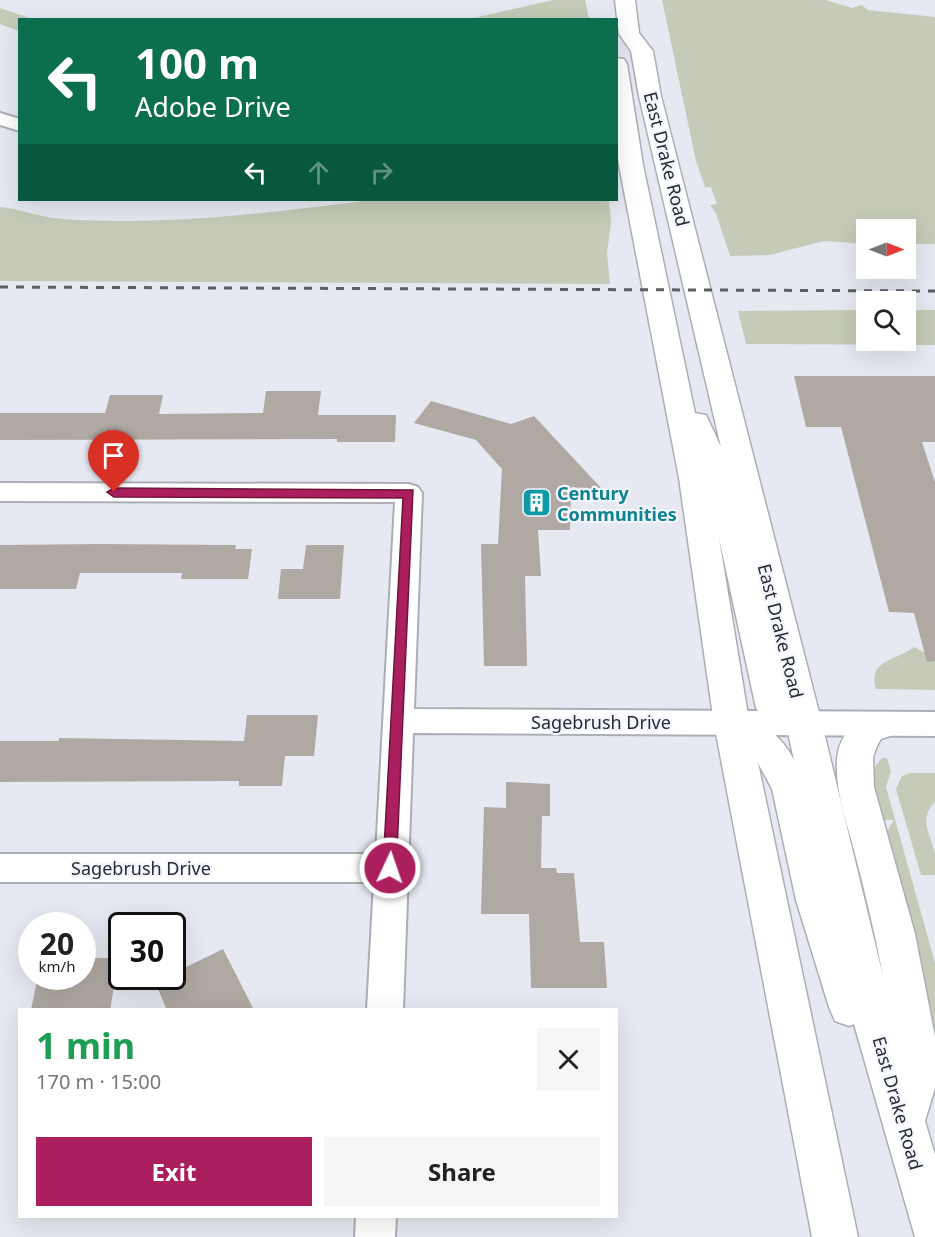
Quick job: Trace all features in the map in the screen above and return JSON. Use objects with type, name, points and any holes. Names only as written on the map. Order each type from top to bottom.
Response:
[{"type":"main road","name":"East Drake Road","points":[[625,0],[622,41],[642,51],[650,96],[804,724],[869,1004],[935,1231]]},
{"type":"main road","name":"East Drake Road","points":[[618,85],[631,165],[694,478],[732,723],[835,1237]]},
{"type":"main road","points":[[618,85],[637,108],[646,154],[654,163],[670,171]]},
{"type":"main road","points":[[677,397],[694,417],[716,465],[738,545],[773,708],[781,716],[804,724]]},
{"type":"main road","points":[[732,723],[760,741],[776,759],[790,789],[815,900],[849,1005],[903,1121]]},
{"type":"main road","points":[[884,724],[869,729],[861,740],[855,757],[856,787],[895,934],[918,1057],[913,1093],[903,1121]]},
{"type":"street","points":[[0,119],[18,124]]},
{"type":"street","points":[[0,492],[409,493],[385,1008]]},
{"type":"street","name":"Sagebrush Drive","points":[[398,721],[935,724]]},
{"type":"street","name":"Sagebrush Drive","points":[[0,868],[390,868]]},
{"type":"street","points":[[375,1237],[376,1218]]},
{"type":"green space","points":[[553,0],[585,0],[589,18],[473,18]]},
{"type":"green space","points":[[662,0],[826,0],[852,8],[862,5],[868,10],[935,17],[935,244],[916,244],[916,219],[856,219],[856,243],[824,241],[770,255],[730,256],[716,213],[710,205],[717,204],[711,187],[705,187],[696,161]]},
{"type":"green space","points":[[0,8],[29,18],[18,18],[18,31],[0,24]]},
{"type":"green space","points":[[363,201],[609,201],[611,223],[607,253],[610,284],[0,281],[0,207],[55,218],[102,221],[256,214]]},
{"type":"green space","points":[[856,310],[856,345],[746,344],[738,311]]},
{"type":"green space","points":[[916,310],[935,310],[935,345],[916,345]]},
{"type":"green space","points":[[914,647],[926,653],[935,649],[935,690],[876,689],[874,679],[880,666]]},
{"type":"green space","points":[[882,758],[887,758],[891,771],[886,787],[935,963],[935,1052],[881,841],[894,820],[877,820],[870,773]]},
{"type":"green space","points":[[910,773],[935,773],[935,802],[926,821],[935,855],[935,875],[921,875],[896,789],[902,776]]},
{"type":"building","points":[[794,376],[935,376],[935,442],[922,442],[935,482],[935,661],[927,662],[914,613],[889,612],[841,427],[806,427]]},
{"type":"building","points":[[266,391],[321,391],[318,415],[396,415],[395,442],[337,442],[337,439],[0,440],[0,413],[105,413],[110,395],[163,395],[159,414],[263,413]]},
{"type":"building","points":[[431,401],[511,424],[534,416],[603,490],[571,487],[570,530],[538,530],[541,576],[525,576],[527,666],[484,666],[481,544],[498,544],[502,469],[476,440],[414,423]]},
{"type":"building","points":[[0,545],[236,545],[235,549],[252,549],[248,579],[181,579],[182,573],[80,573],[76,589],[0,589]]},
{"type":"building","points":[[306,545],[344,545],[340,599],[278,599],[281,569],[303,569]]},
{"type":"building","points":[[247,715],[318,715],[314,756],[285,756],[282,786],[239,786],[239,781],[0,782],[0,741],[59,741],[59,738],[244,741]]},
{"type":"building","points":[[506,782],[550,784],[550,816],[542,816],[541,868],[556,868],[557,873],[574,873],[580,942],[604,942],[607,988],[531,988],[529,914],[481,914],[484,807],[506,808]]},
{"type":"building","points":[[223,949],[253,1008],[166,1008],[158,990],[186,990],[186,967]]},
{"type":"building","points":[[96,958],[108,958],[108,990],[113,990],[110,1008],[31,1008],[35,990],[96,990]]},
{"type":"railway","points":[[0,287],[935,291]]},
{"type":"place","name":"Century Communities","points":[[536,503]]},
{"type":"route","points":[[114,492],[409,493],[390,868]]}]
